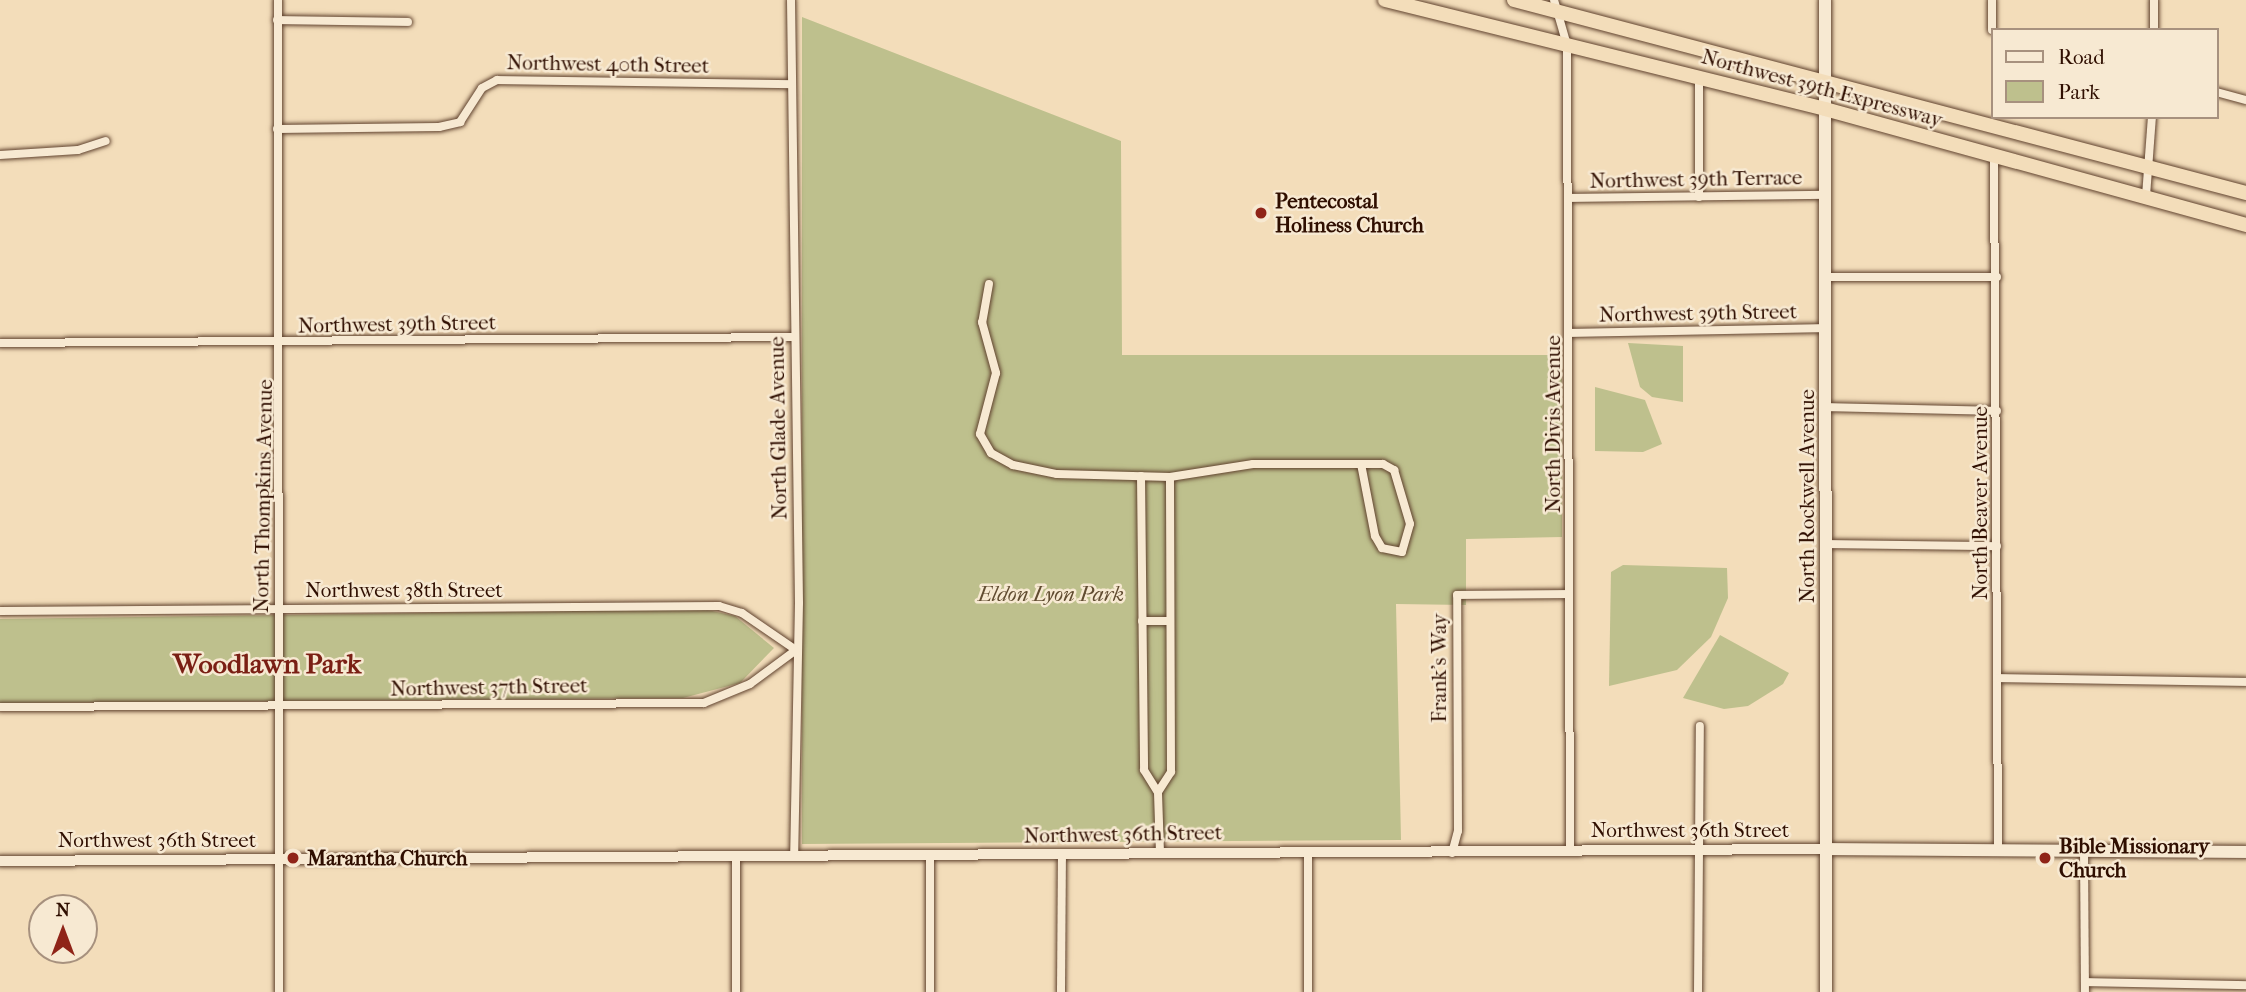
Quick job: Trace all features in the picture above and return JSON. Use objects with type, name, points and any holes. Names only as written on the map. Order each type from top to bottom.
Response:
[{"type":"highway","name":"Northwest 39th Expressway","points":[[1385,0],[1699,76],[1994,154],[2246,225]]},
{"type":"highway","name":"Northwest 39th Expressway","points":[[1514,0],[1554,5],[1825,83],[1993,121],[2246,193]]},
{"type":"main road","name":"North Rockwell Avenue","points":[[1825,0],[1826,992]]},
{"type":"main road","name":"Northwest 36th Street","points":[[1826,849],[2246,852]]},
{"type":"street","name":"North Thompkins Avenue","points":[[278,0],[277,129],[282,342],[278,706],[279,992]]},
{"type":"street","name":"North Glade Avenue","points":[[792,0],[796,650],[794,855]]},
{"type":"street","points":[[1992,0],[1993,28]]},
{"type":"street","points":[[2154,0],[2154,28]]},
{"type":"street","name":"North Divis Avenue","points":[[1554,5],[1567,46],[1571,333],[1570,850]]},
{"type":"street","points":[[277,20],[408,22]]},
{"type":"street","points":[[1699,76],[1699,197]]},
{"type":"street","name":"Northwest 40th Street","points":[[277,129],[439,127],[460,122],[482,88],[497,80],[791,84]]},
{"type":"street","points":[[2218,93],[2246,100]]},
{"type":"street","points":[[2146,196],[2151,166],[2152,119]]},
{"type":"street","points":[[0,155],[78,150],[106,141]]},
{"type":"street","name":"North Beaver Avenue","points":[[1994,154],[1997,277],[1998,851]]},
{"type":"street","name":"Northwest 39th Terrace","points":[[1568,198],[1825,195]]},
{"type":"street","points":[[1827,277],[1997,277]]},
{"type":"street","points":[[989,284],[982,322],[996,373],[980,434],[991,453],[1056,474],[1170,477],[1253,464],[1362,464],[1394,470],[1412,533],[1402,552],[1382,548],[1375,536],[1362,464]]},
{"type":"street","name":"Northwest 39th Street","points":[[1571,333],[1826,328]]},
{"type":"street","name":"Northwest 39th Street","points":[[0,343],[794,337]]},
{"type":"street","points":[[1826,407],[1997,411]]},
{"type":"street","points":[[1141,476],[1144,770],[1158,792],[1160,853]]},
{"type":"street","points":[[1158,792],[1171,772],[1170,477]]},
{"type":"street","points":[[1827,544],[1997,546]]},
{"type":"street","name":"Frank's Way","points":[[1452,853],[1458,831],[1457,595],[1569,594]]},
{"type":"street","name":"Northwest 38th Street","points":[[0,611],[719,606],[742,613],[796,650]]},
{"type":"street","points":[[1142,621],[1170,621]]},
{"type":"street","name":"Northwest 37th Street","points":[[0,707],[705,703],[750,684],[796,650]]},
{"type":"street","points":[[1997,678],[2246,682]]},
{"type":"street","points":[[1698,992],[1700,726]]},
{"type":"street","name":"Northwest 36th Street","points":[[0,861],[1826,849]]},
{"type":"street","points":[[1308,851],[1308,992]]},
{"type":"street","points":[[2084,851],[2085,992]]},
{"type":"street","points":[[930,855],[930,992]]},
{"type":"street","points":[[1061,992],[1062,855]]},
{"type":"street","points":[[736,858],[736,992]]},
{"type":"street","points":[[2085,982],[2246,985]]},
{"type":"green space","name":"Eldon Lyon Park","points":[[802,17],[1121,141],[1122,355],[1562,355],[1562,537],[1466,539],[1466,605],[1396,604],[1401,840],[802,844]]},
{"type":"green space","points":[[1628,343],[1683,346],[1683,402],[1652,397],[1640,387]]},
{"type":"green space","points":[[1595,387],[1645,400],[1662,444],[1643,452],[1595,451]]},
{"type":"green space","points":[[1623,565],[1727,568],[1728,598],[1711,637],[1677,670],[1609,686],[1611,572]]},
{"type":"green space","points":[[703,609],[735,616],[774,648],[740,683],[683,698],[0,703],[0,619]]},
{"type":"green space","points":[[1720,635],[1789,673],[1783,684],[1748,706],[1724,709],[1683,698]]},
{"type":"place","name":"Pentecostal Holiness Church","points":[[1261,213]]},
{"type":"place","name":"Marantha Church","points":[[293,858]]},
{"type":"place","name":"Bible Missionary Church","points":[[2045,858]]},
{"type":"district","name":"Woodlawn Park","points":[[267,664]]}]
